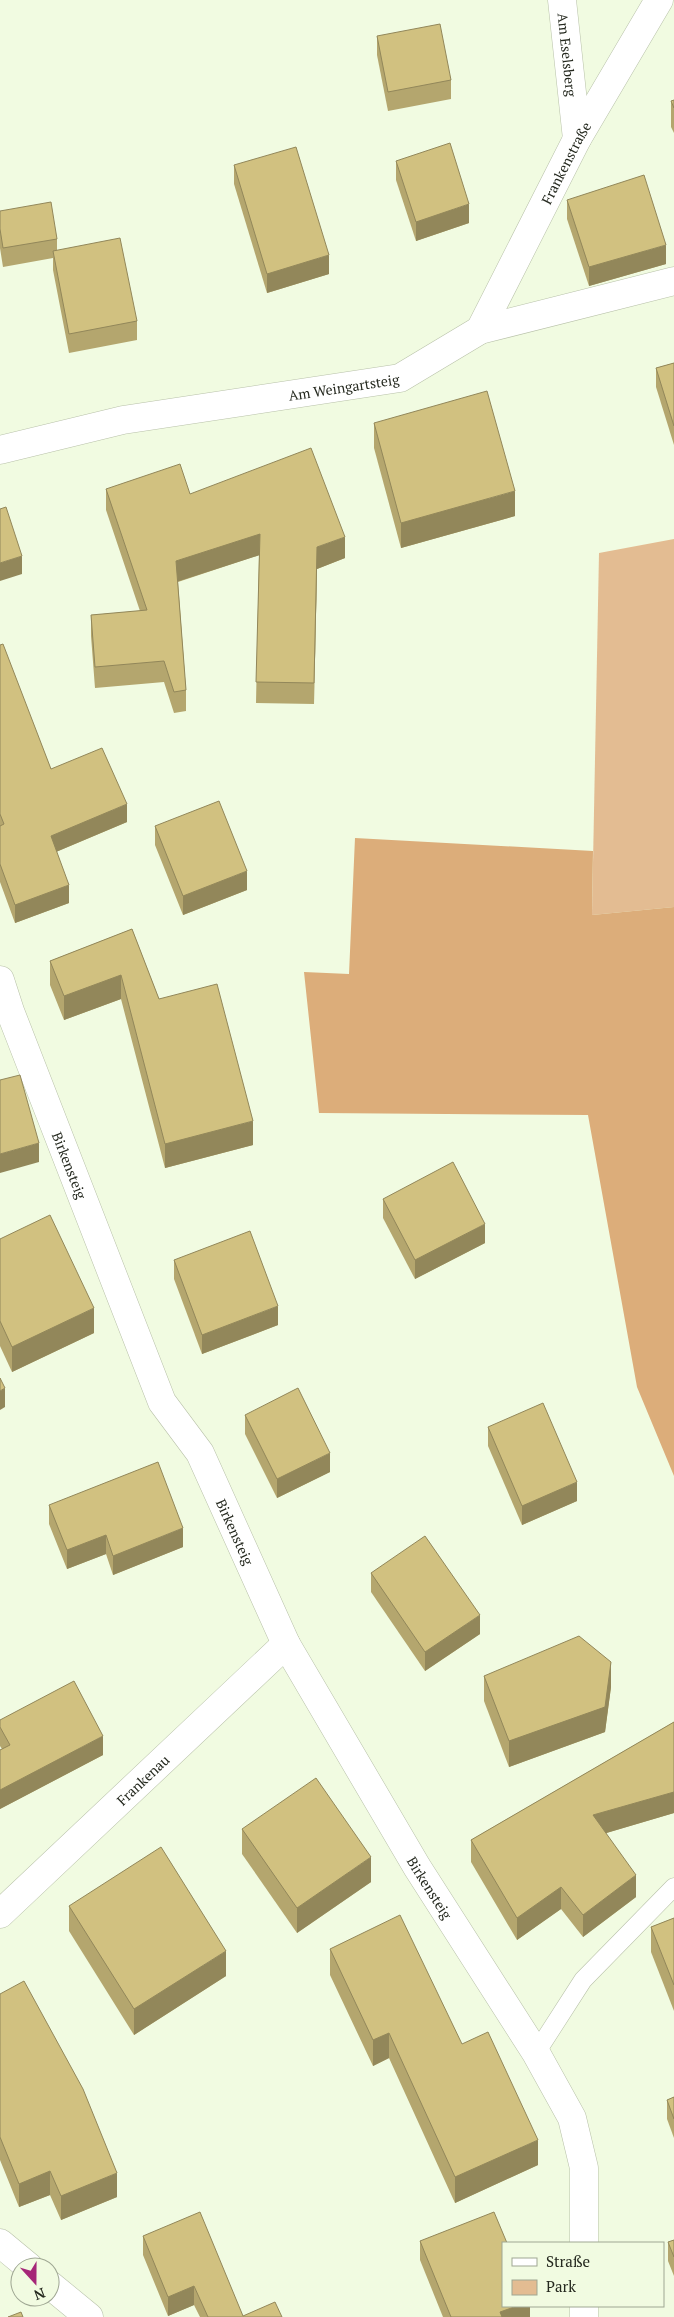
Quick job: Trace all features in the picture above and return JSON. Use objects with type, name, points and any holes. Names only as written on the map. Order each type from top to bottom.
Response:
[{"type":"street","name":"Am Eselsberg","points":[[562,0],[577,139]]},
{"type":"street","name":"Frankenstraße","points":[[480,330],[577,139],[658,0]]},
{"type":"street","name":"Am Weingartsteig","points":[[0,450],[124,420],[400,378],[480,330],[674,281]]},
{"type":"street","name":"Birkensteig","points":[[0,980],[10,1011],[162,1402],[200,1453],[286,1644],[417,1867],[536,2053],[572,2118],[584,2168],[584,2242]]},
{"type":"street","name":"Frankenau","points":[[0,1914],[286,1644]]},
{"type":"street","points":[[0,2243],[17,2257]]},
{"type":"street","points":[[60,2293],[88,2317]]},
{"type":"lane","points":[[536,2053],[584,1980],[674,1887]]},
{"type":"green space","points":[[674,539],[674,907],[592,915],[599,553]]},
{"type":"shaded area","points":[[355,838],[593,851],[592,915],[674,907],[674,1476],[637,1387],[588,1115],[319,1113],[304,972],[349,974]]},
{"type":"building","points":[[440,24],[451,80],[388,92],[377,36]]},
{"type":"building","points":[[450,143],[469,204],[416,222],[396,161]]},
{"type":"building","points":[[296,147],[329,255],[267,274],[234,165]]},
{"type":"building","points":[[644,175],[666,245],[589,267],[567,200]]},
{"type":"building","points":[[51,202],[57,239],[3,248],[0,211]]},
{"type":"building","points":[[120,238],[137,321],[69,334],[53,251]]},
{"type":"building","points":[[674,363],[674,426],[656,368]]},
{"type":"building","points":[[487,391],[515,491],[401,523],[374,423]]},
{"type":"building","points":[[311,448],[345,537],[317,547],[314,683],[256,682],[260,534],[176,561],[186,690],[174,692],[164,661],[95,667],[91,615],[147,610],[106,489],[180,464],[190,494]]},
{"type":"building","points":[[6,507],[22,556],[0,563],[0,509]]},
{"type":"building","points":[[3,644],[51,769],[102,748],[127,804],[51,836],[69,885],[15,905],[0,864],[0,826],[4,824],[0,814],[0,645]]},
{"type":"building","points":[[219,801],[247,871],[183,896],[155,826]]},
{"type":"building","points":[[132,929],[159,999],[217,984],[253,1121],[165,1144],[121,975],[64,996],[50,961]]},
{"type":"building","points":[[20,1075],[39,1143],[0,1154],[0,1080]]},
{"type":"building","points":[[453,1162],[485,1224],[415,1260],[383,1199]]},
{"type":"building","points":[[50,1215],[94,1308],[12,1347],[0,1321],[0,1239]]},
{"type":"building","points":[[250,1231],[278,1306],[202,1335],[174,1260]]},
{"type":"building","points":[[0,1378],[5,1388],[0,1391]]},
{"type":"building","points":[[298,1388],[330,1453],[277,1479],[245,1415]]},
{"type":"building","points":[[543,1403],[577,1482],[522,1506],[488,1427]]},
{"type":"building","points":[[158,1462],[183,1528],[113,1556],[106,1535],[67,1550],[49,1505]]},
{"type":"building","points":[[425,1536],[480,1615],[425,1652],[371,1573]]},
{"type":"building","points":[[579,1636],[611,1662],[605,1707],[509,1741],[484,1676]]},
{"type":"building","points":[[74,1681],[103,1736],[0,1790],[0,1750],[10,1745],[0,1727],[0,1720]]},
{"type":"building","points":[[674,1722],[674,1792],[593,1815],[636,1875],[583,1915],[561,1887],[517,1918],[471,1840]]},
{"type":"building","points":[[316,1778],[371,1857],[297,1908],[242,1829]]},
{"type":"building","points":[[161,1847],[226,1951],[134,2009],[69,1906]]},
{"type":"building","points":[[400,1915],[462,2044],[488,2032],[538,2140],[455,2177],[389,2033],[373,2040],[330,1949]]},
{"type":"building","points":[[674,1918],[674,1985],[651,1927]]},
{"type":"building","points":[[24,1981],[83,2089],[117,2173],[61,2196],[50,2171],[19,2184],[0,2137],[0,1994]]},
{"type":"building","points":[[674,2097],[674,2119],[667,2100]]},
{"type":"building","points":[[200,2212],[243,2316],[275,2302],[282,2317],[208,2317],[194,2286],[168,2297],[143,2236]]},
{"type":"building","points":[[494,2212],[507,2242],[502,2242],[502,2307],[514,2307],[500,2312],[502,2317],[451,2317],[420,2241]]},
{"type":"building","points":[[674,2240],[674,2257],[668,2242]]},
{"type":"building","points":[[21,2312],[23,2317],[8,2317]]}]
